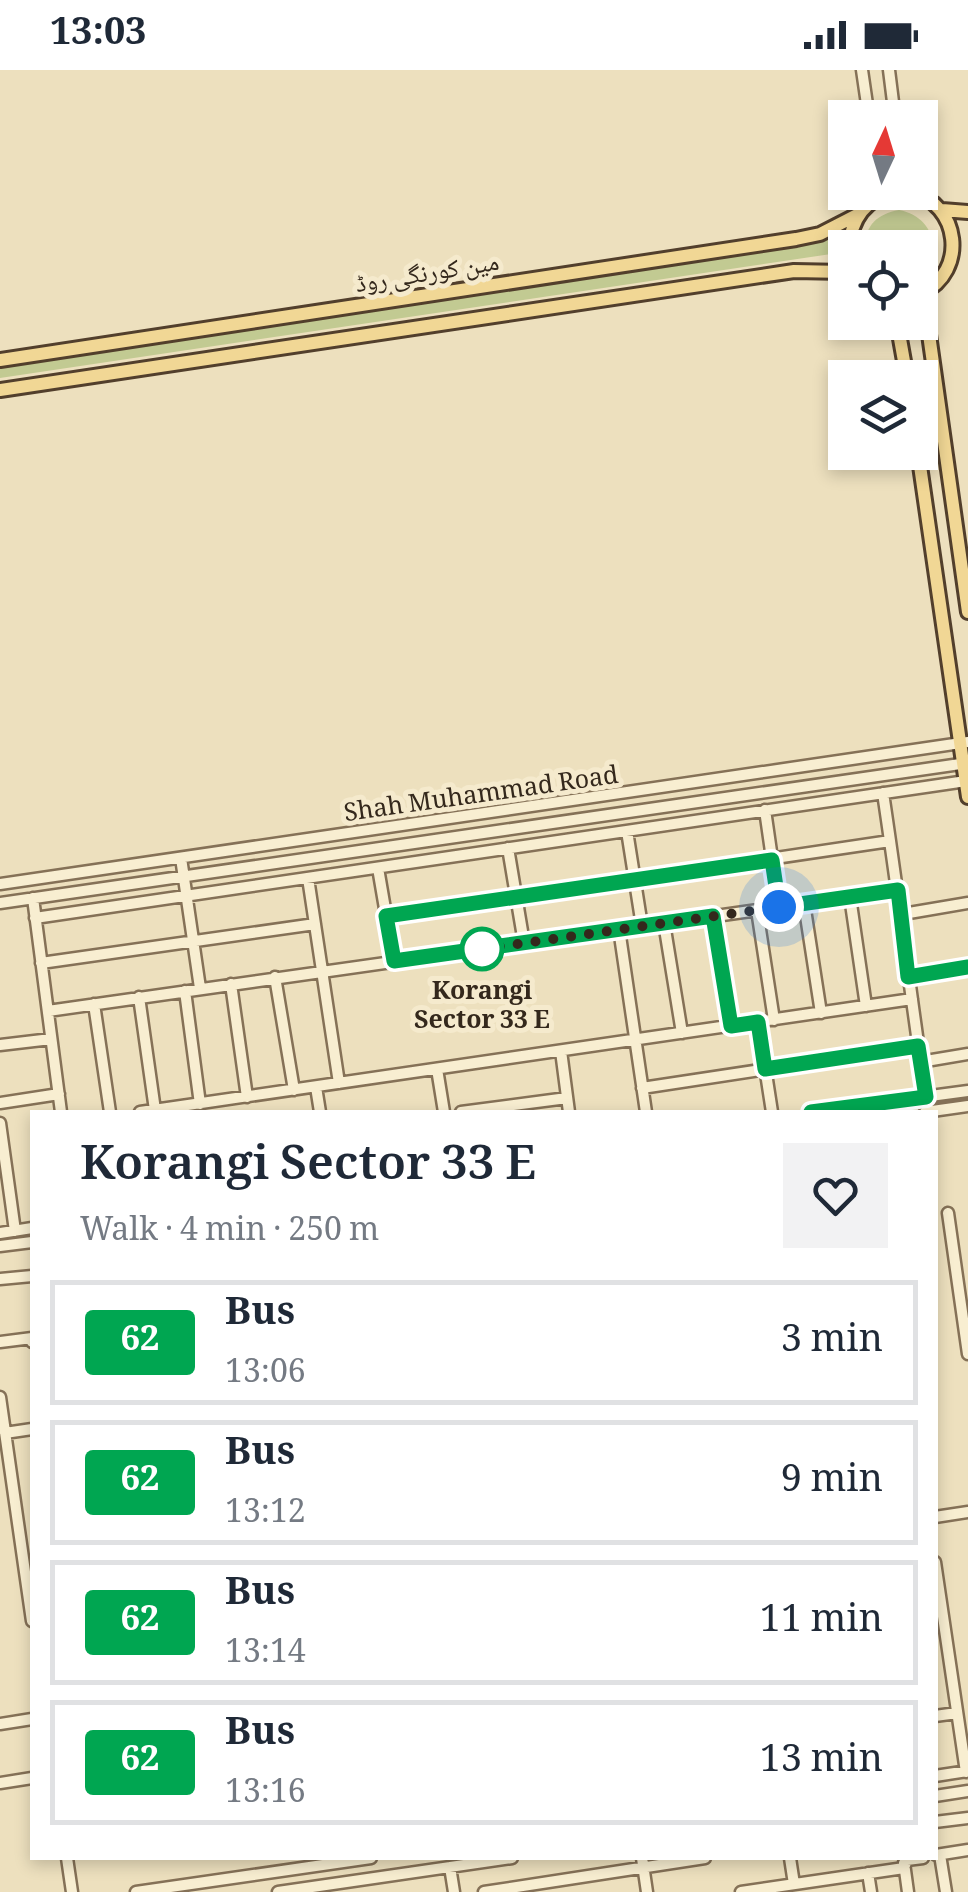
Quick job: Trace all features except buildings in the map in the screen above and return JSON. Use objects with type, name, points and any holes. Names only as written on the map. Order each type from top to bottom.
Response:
[{"type":"main road","points":[[938,207],[955,238],[950,268]]},
{"type":"main road","points":[[850,230],[861,210]]},
{"type":"main road","points":[[942,210],[968,212]]},
{"type":"main road","name":"مین کورنگی روڈ","points":[[0,360],[796,239],[820,234],[857,216]]},
{"type":"main road","points":[[938,280],[968,252]]},
{"type":"main road","points":[[0,390],[98,382],[684,287],[794,271],[828,272]]},
{"type":"main road","points":[[930,340],[968,612]]},
{"type":"main road","points":[[921,470],[964,742],[968,797]]},
{"type":"street","points":[[862,70],[866,100]]},
{"type":"street","points":[[888,70],[892,100]]},
{"type":"street","points":[[684,287],[687,303]]},
{"type":"street","name":"Shah Muhammad Road","points":[[0,884],[964,742]]},
{"type":"street","name":"Shah Muhammad Road","points":[[0,903],[966,763]]},
{"type":"street","points":[[35,918],[966,780]]},
{"type":"street","points":[[883,792],[903,914],[926,1110]]},
{"type":"street","points":[[766,810],[779,907]]},
{"type":"street","points":[[489,812],[492,832]]},
{"type":"street","points":[[626,831],[642,926]]},
{"type":"street","points":[[386,916],[890,841]]},
{"type":"street","points":[[508,848],[524,943]]},
{"type":"street","points":[[181,858],[200,988]]},
{"type":"street","points":[[378,868],[394,961]]},
{"type":"street","points":[[308,878],[339,1084]]},
{"type":"street","points":[[48,1011],[898,890]]},
{"type":"street","points":[[850,897],[866,1006]]},
{"type":"street","points":[[32,898],[61,1110]]},
{"type":"street","points":[[804,903],[821,1013]]},
{"type":"street","points":[[903,914],[968,903]]},
{"type":"street","points":[[757,910],[774,1020]]},
{"type":"street","points":[[713,916],[731,1026]]},
{"type":"street","points":[[664,923],[682,1033]]},
{"type":"street","points":[[41,963],[315,924]]},
{"type":"street","points":[[619,929],[646,1110]]},
{"type":"street","points":[[908,977],[968,967]]},
{"type":"street","points":[[275,977],[294,1090]]},
{"type":"street","points":[[231,984],[247,1097]]},
{"type":"street","points":[[184,991],[200,1104]]},
{"type":"street","points":[[139,998],[155,1110],[182,1110],[200,1104],[912,1000]]},
{"type":"street","points":[[94,1004],[110,1110]]},
{"type":"street","points":[[758,1022],[772,1110]]},
{"type":"street","points":[[0,1045],[51,1038]]},
{"type":"street","points":[[642,1088],[918,1046]]},
{"type":"street","points":[[561,1051],[569,1110]]},
{"type":"street","points":[[920,1062],[968,1054]]},
{"type":"street","points":[[437,1069],[444,1110]]},
{"type":"street","points":[[316,1087],[320,1110]]},
{"type":"street","points":[[826,1110],[968,1091]]},
{"type":"street","points":[[0,1103],[58,1094]]},
{"type":"street","points":[[477,1110],[567,1098]]},
{"type":"street","points":[[938,1110],[968,1106]]},
{"type":"street","points":[[0,1123],[15,1231]]},
{"type":"street","points":[[948,1213],[968,1354]]},
{"type":"street","points":[[0,1233],[30,1228]]},
{"type":"street","points":[[0,1246],[30,1242]]},
{"type":"street","points":[[0,1279],[30,1276]]},
{"type":"street","points":[[0,1342],[30,1338]]},
{"type":"street","points":[[0,1397],[30,1603]]},
{"type":"street","points":[[5,1433],[30,1429]]},
{"type":"street","points":[[0,1498],[14,1497]]},
{"type":"street","points":[[938,1516],[968,1512]]},
{"type":"street","points":[[18,1524],[30,1522]]},
{"type":"street","points":[[938,1583],[967,1772],[938,1776]]},
{"type":"street","points":[[954,1695],[968,1693]]},
{"type":"street","points":[[938,1715],[957,1712]]},
{"type":"street","points":[[0,1720],[30,1719]]},
{"type":"street","points":[[0,1782],[30,1778]]},
{"type":"street","points":[[938,1796],[968,1792]]},
{"type":"street","points":[[938,1822],[968,1818]]},
{"type":"street","points":[[946,1892],[938,1855],[968,1850]]},
{"type":"street","points":[[67,1860],[72,1892]]},
{"type":"street","points":[[136,1892],[174,1889],[298,1863],[337,1860]]},
{"type":"street","points":[[278,1892],[488,1860]]},
{"type":"street","points":[[484,1892],[643,1862],[674,1860]]},
{"type":"street","points":[[790,1860],[794,1884]]},
{"type":"street","points":[[643,1862],[648,1892]]},
{"type":"street","points":[[298,1863],[300,1890]]},
{"type":"street","points":[[453,1863],[454,1892]]},
{"type":"street","points":[[743,1892],[794,1884],[808,1887],[904,1863],[908,1892]]},
{"type":"street","points":[[868,1873],[871,1892]]},
{"type":"street","points":[[838,1878],[840,1892]]},
{"type":"green space","points":[[899,210],[910,213],[928,230],[868,230],[885,214]]},
{"type":"green space","points":[[828,240],[828,254],[0,378],[0,366]]},
{"type":"bus line","name":"62","points":[[826,1110],[926,1097],[918,1046],[765,1069],[758,1022],[731,1026],[713,916],[394,961],[386,916],[772,860],[779,907],[898,890],[908,977],[968,967]]},
{"type":"place","name":"Korangi Sector 33 E","points":[[482,949]]},
{"type":"route","points":[[482,949],[779,907]]}]
